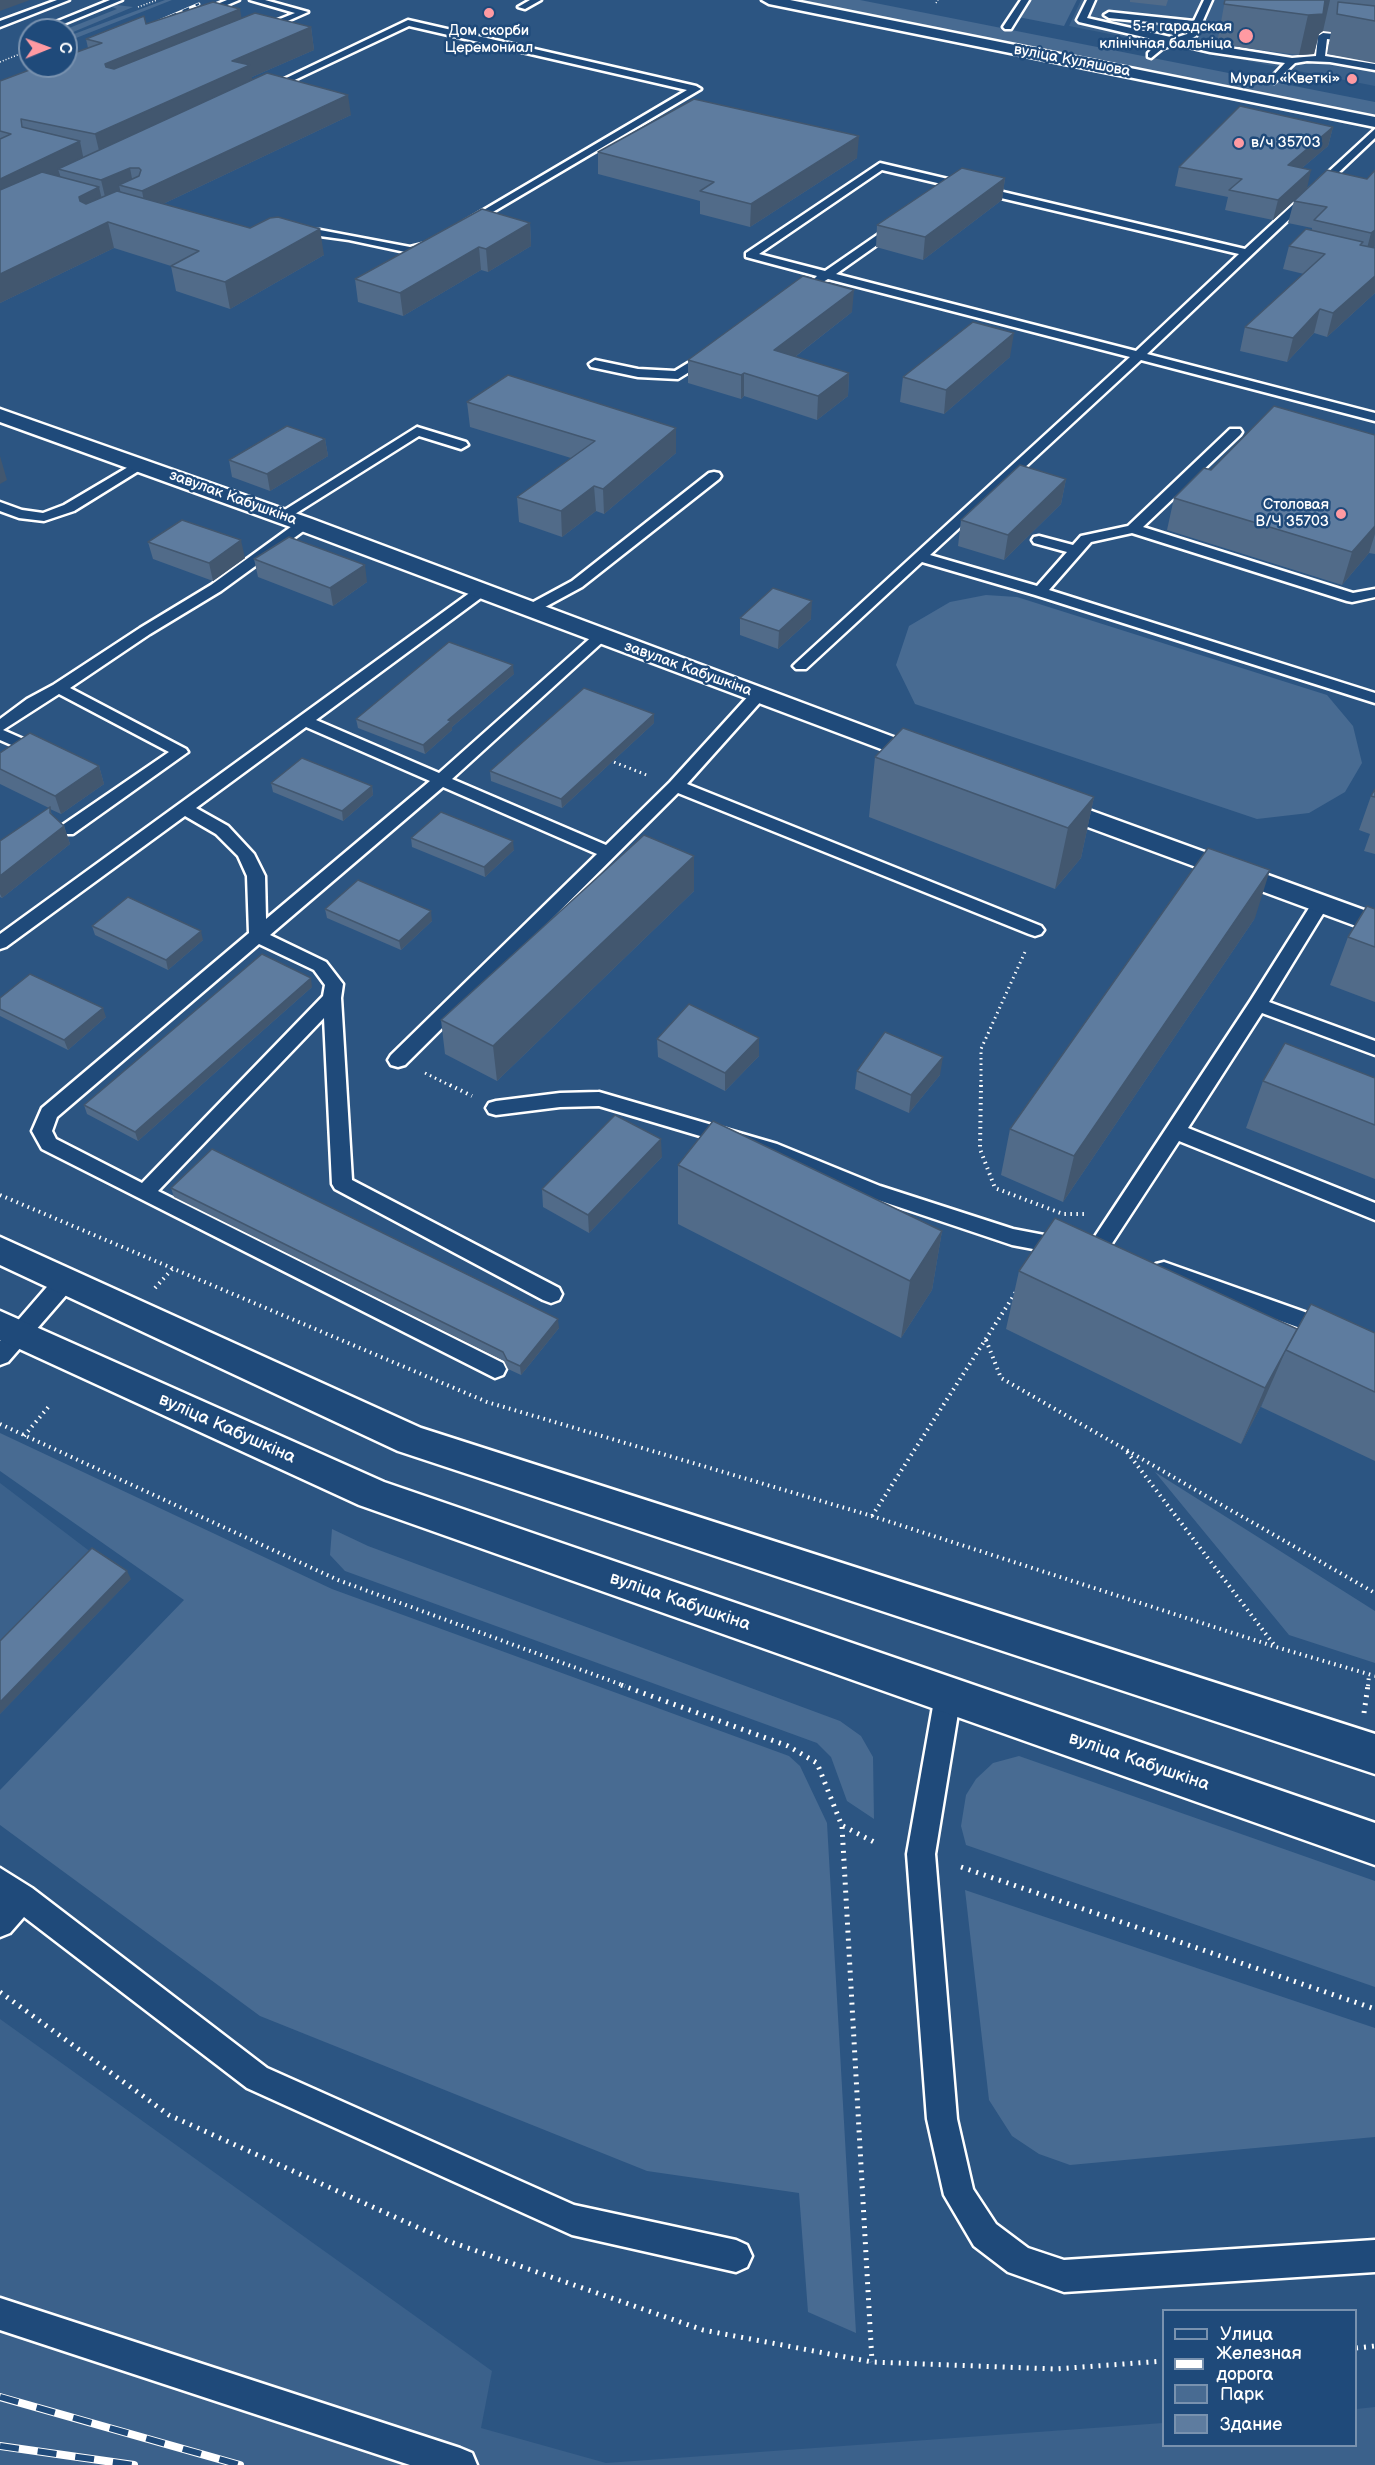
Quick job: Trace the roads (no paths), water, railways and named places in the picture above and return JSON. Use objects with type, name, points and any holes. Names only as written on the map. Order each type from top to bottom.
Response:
[{"type":"main road","name":"вуліца Куляшова","points":[[769,0],[1375,122]]},
{"type":"main road","name":"вуліца Куляшова","points":[[1145,54],[1173,60]]},
{"type":"main road","points":[[1269,79],[1297,84]]},
{"type":"main road","name":"завулак Кабушкіна","points":[[0,415],[293,520],[956,769]]},
{"type":"main road","points":[[1022,793],[1375,924]]},
{"type":"main road","points":[[0,1250],[411,1440],[1375,1754]]},
{"type":"main road","name":"вуліца Кабушкіна","points":[[7,1338],[372,1494],[1375,1844]]},
{"type":"lane","points":[[72,18],[118,0]]},
{"type":"lane","points":[[193,16],[235,0]]},
{"type":"lane","points":[[249,35],[304,12],[254,0]]},
{"type":"lane","points":[[522,7],[537,0]]},
{"type":"lane","points":[[1008,27],[1025,0]]},
{"type":"lane","points":[[1091,0],[1082,20],[1174,42],[1292,61],[1320,58],[1375,67]]},
{"type":"lane","points":[[1145,54],[1191,36],[1208,0]]},
{"type":"lane","points":[[0,26],[71,2],[97,8]]},
{"type":"lane","points":[[1085,13],[1197,24]]},
{"type":"lane","points":[[258,94],[408,23],[696,89],[455,232]]},
{"type":"lane","points":[[0,26],[11,31]]},
{"type":"lane","points":[[1320,58],[1323,36],[1375,41]]},
{"type":"lane","points":[[1269,79],[1292,61]]},
{"type":"lane","points":[[801,666],[1138,357],[1375,132]]},
{"type":"lane","points":[[1247,253],[880,166],[750,255],[1375,417]]},
{"type":"lane","points":[[938,197],[957,184]]},
{"type":"lane","points":[[808,288],[910,216]]},
{"type":"lane","points":[[284,235],[321,233],[410,250],[424,249],[445,238]]},
{"type":"lane","points":[[595,364],[638,372],[678,375],[724,344]]},
{"type":"lane","points":[[0,726],[33,702],[59,688],[145,631],[216,588],[293,520],[417,431],[461,445]]},
{"type":"lane","points":[[1133,529],[1235,432]]},
{"type":"lane","points":[[0,506],[19,514],[44,517],[69,508],[140,465]]},
{"type":"lane","points":[[529,610],[578,584],[714,476]]},
{"type":"lane","points":[[1040,591],[1086,539],[1133,529],[1375,605]]},
{"type":"lane","points":[[1039,540],[1076,550]]},
{"type":"lane","points":[[920,557],[1040,591],[1375,698]]},
{"type":"lane","points":[[0,943],[480,592]]},
{"type":"lane","points":[[1352,598],[1375,593]]},
{"type":"lane","points":[[495,1369],[49,1144],[42,1131],[49,1113],[442,779],[601,636]]},
{"type":"lane","points":[[59,688],[180,752],[67,830]]},
{"type":"lane","points":[[398,1060],[676,786],[758,695]]},
{"type":"lane","points":[[306,721],[609,853]]},
{"type":"lane","points":[[0,734],[22,744]]},
{"type":"lane","points":[[676,786],[1035,930]]},
{"type":"lane","points":[[183,808],[222,830],[245,854],[256,876],[258,936]]},
{"type":"lane","points":[[1095,1253],[1258,1005],[1320,904]]},
{"type":"lane","points":[[258,936],[320,966],[334,984],[332,998],[342,1184],[551,1294]]},
{"type":"lane","points":[[144,1193],[332,998]]},
{"type":"lane","points":[[1258,1005],[1375,1048]]},
{"type":"lane","points":[[496,1108],[560,1100],[599,1099],[770,1149],[873,1191],[1012,1237],[1095,1253],[1164,1270],[1375,1346]]},
{"type":"lane","points":[[1175,1131],[1375,1212]]},
{"type":"lane","points":[[7,1338],[67,1279]]},
{"type":"lane","points":[[948,1695],[921,1854],[942,2119],[959,2196],[985,2235],[1019,2261],[1065,2277],[1375,2256]]},
{"type":"lane","points":[[0,1923],[11,1890],[257,2078],[572,2220],[736,2256]]},
{"type":"lane","points":[[0,2314],[460,2465]]},
{"type":"railway","points":[[157,22],[199,4]]},
{"type":"railway","points":[[0,2397],[240,2465]]},
{"type":"railway","points":[[0,2446],[134,2465]]},
{"type":"place","name":"Дом скорби Церемониал","points":[[489,13]]},
{"type":"place","name":"5-я гарадская клінічная бальніца","points":[[1246,36]]},
{"type":"place","name":"Мурал «Кветкі»","points":[[1352,79]]},
{"type":"place","name":"в/ч 35703","points":[[1239,143]]},
{"type":"place","name":"Столовая В/Ч 35703","points":[[1341,514]]}]
